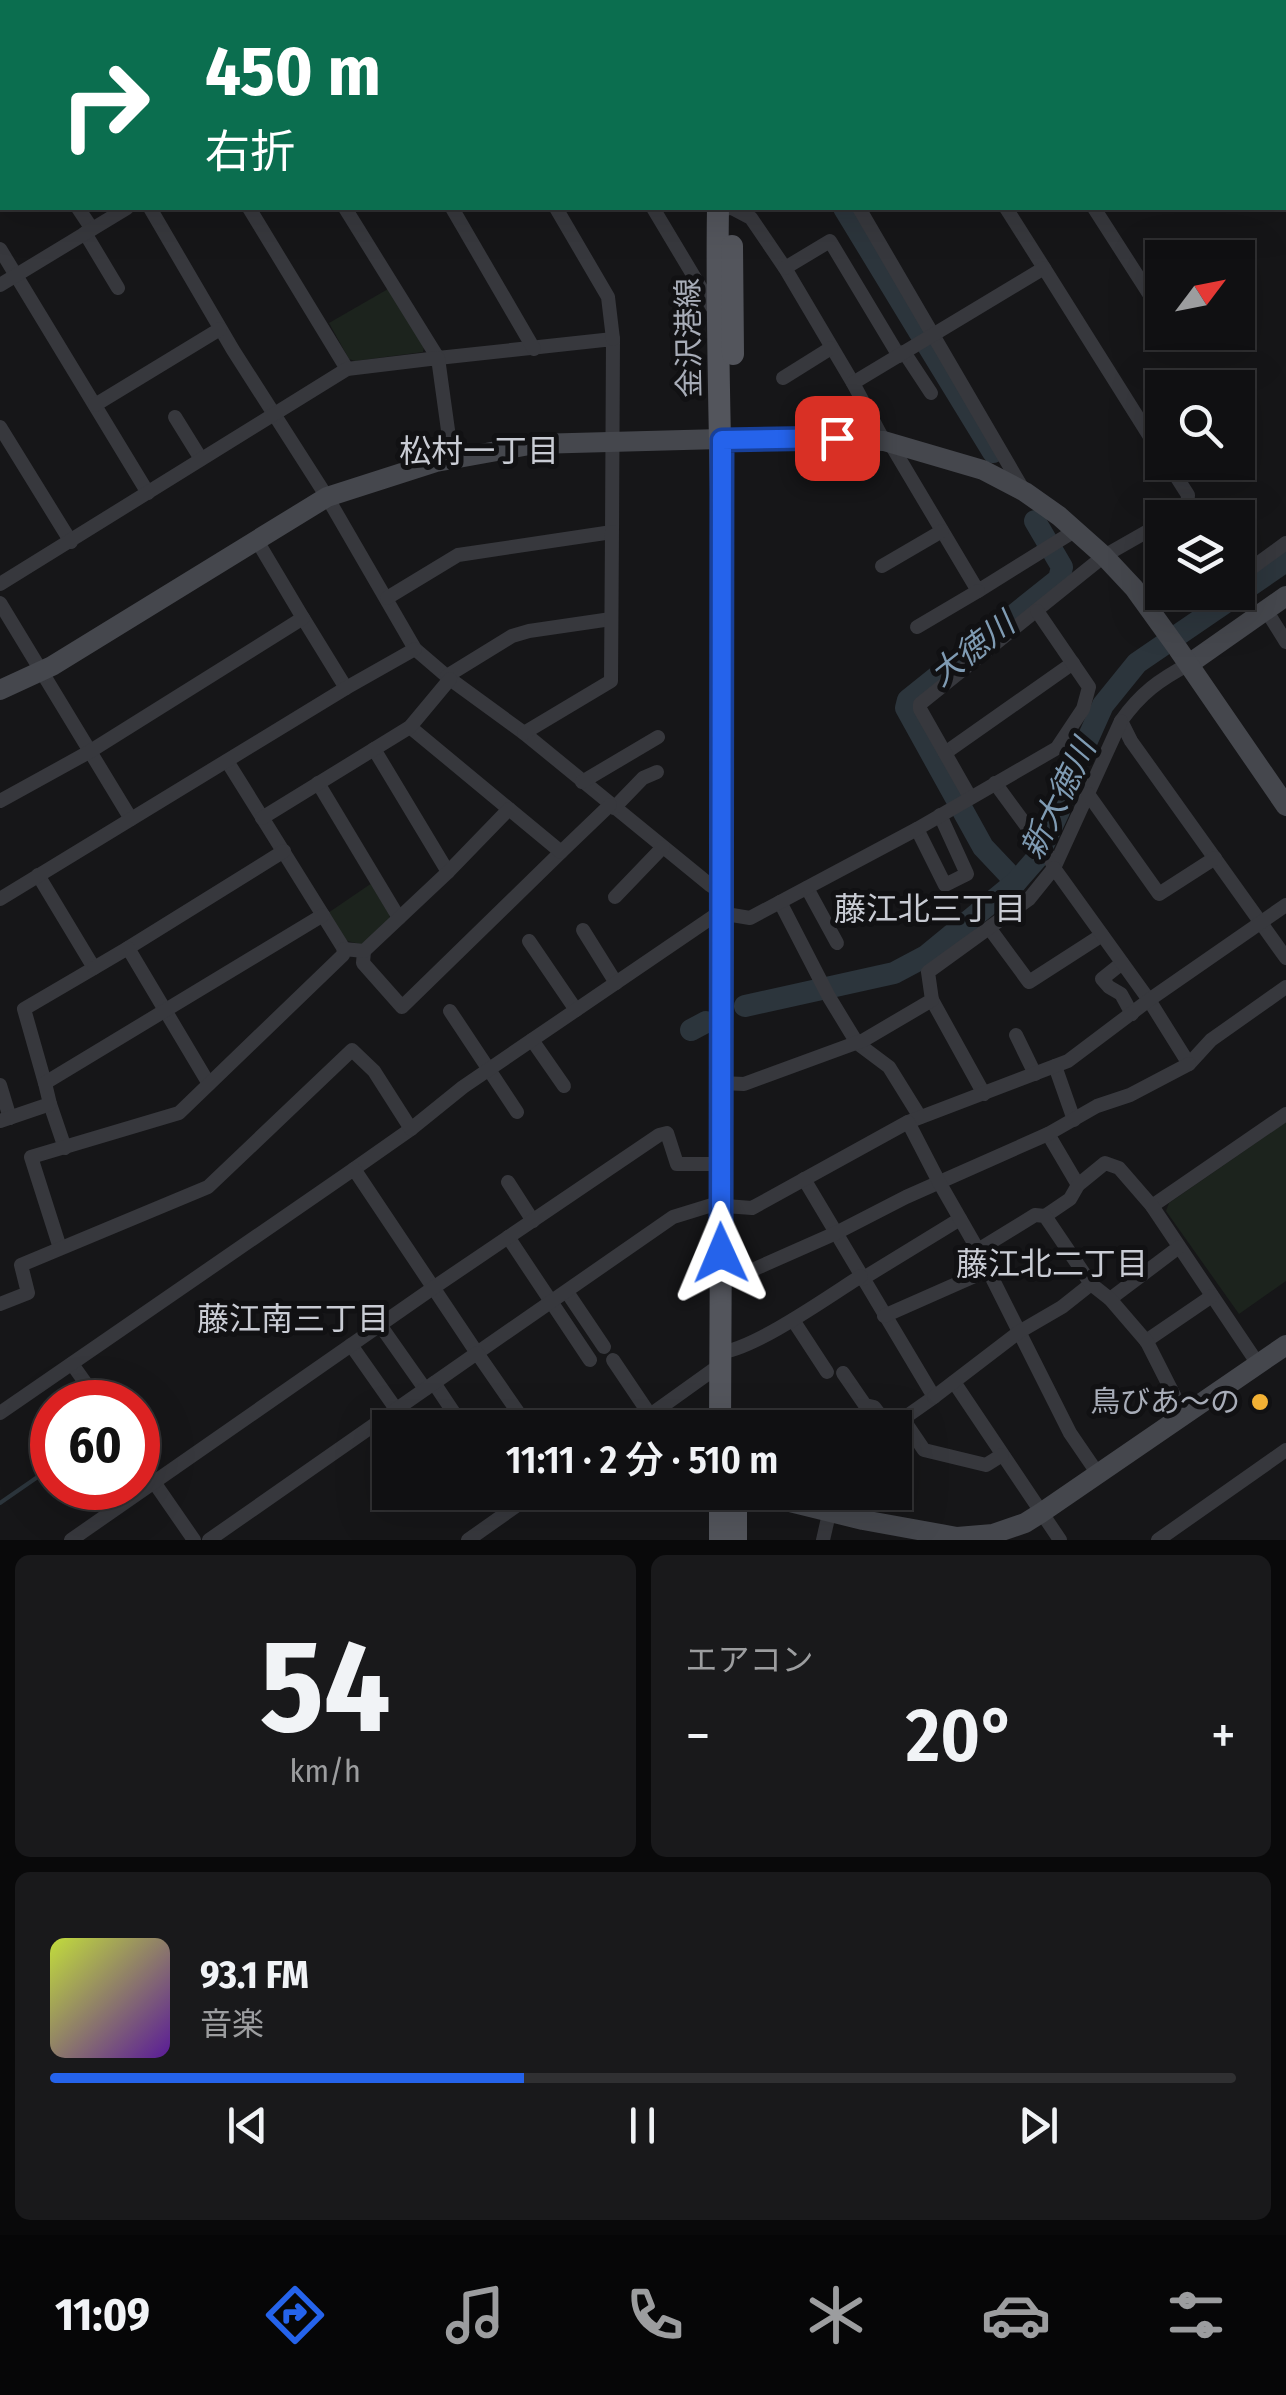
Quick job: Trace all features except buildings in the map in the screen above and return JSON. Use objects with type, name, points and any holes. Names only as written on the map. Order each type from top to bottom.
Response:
[{"type":"main road","name":"金沢港線","points":[[718,210],[716,313],[728,440]]},
{"type":"main road","name":"金沢港線","points":[[721,1410],[726,1279],[732,210]]},
{"type":"main road","name":"金沢港線","points":[[724,1356],[732,1410]]},
{"type":"main road","points":[[720,1540],[725,1510]]},
{"type":"main road","points":[[731,1510],[736,1540]]},
{"type":"street","points":[[79,210],[118,288]]},
{"type":"street","points":[[0,285],[124,210]]},
{"type":"street","points":[[151,210],[415,649],[524,733],[727,904],[750,918],[918,829],[1057,748],[1083,709],[1089,687],[1037,611]]},
{"type":"street","points":[[250,210],[347,369]]},
{"type":"street","points":[[345,210],[438,358],[452,458]]},
{"type":"street","points":[[453,210],[534,349]]},
{"type":"street","points":[[524,733],[611,681],[613,339],[608,296],[557,210]]},
{"type":"street","points":[[654,210],[716,313]]},
{"type":"street","points":[[736,210],[751,218],[785,268],[978,591]]},
{"type":"street","points":[[860,210],[1024,492]]},
{"type":"street","points":[[1007,210],[1145,429]]},
{"type":"street","points":[[1095,210],[1145,288]]},
{"type":"street","points":[[785,268],[830,241],[901,354],[931,393]]},
{"type":"street","points":[[0,249],[148,493]]},
{"type":"street","points":[[853,383],[1044,268]]},
{"type":"street","points":[[94,405],[220,329]]},
{"type":"street","points":[[0,584],[347,369],[613,339]]},
{"type":"street","points":[[784,378],[832,348]]},
{"type":"street","points":[[175,417],[202,459]]},
{"type":"street","points":[[0,426],[71,542]]},
{"type":"street","points":[[0,690],[40,672],[327,497],[452,458],[534,444],[837,438],[886,441],[982,470],[1024,492],[1076,530],[1134,588],[1286,806]]},
{"type":"street","points":[[916,627],[1076,530]]},
{"type":"street","points":[[882,566],[942,531]]},
{"type":"street","points":[[387,598],[458,555],[612,532]]},
{"type":"street","points":[[963,801],[920,704],[1104,556],[1145,533]]},
{"type":"street","points":[[256,539],[346,688]]},
{"type":"street","points":[[1255,566],[1286,543]]},
{"type":"street","points":[[984,1094],[932,1000],[928,972],[1029,899],[1088,794],[1121,721],[1137,698],[1163,678],[1178,648],[1266,610],[1286,596]]},
{"type":"street","points":[[0,603],[131,819]]},
{"type":"street","points":[[1266,610],[1286,642]]},
{"type":"street","points":[[0,801],[89,752],[303,618]]},
{"type":"street","points":[[262,818],[410,727],[448,678],[512,636],[611,618]]},
{"type":"street","points":[[0,898],[415,649]]},
{"type":"street","points":[[945,753],[1073,663]]},
{"type":"street","points":[[1121,721],[1286,958]]},
{"type":"street","points":[[410,727],[561,852]]},
{"type":"street","points":[[582,782],[658,737]]},
{"type":"street","points":[[374,749],[448,872]]},
{"type":"street","points":[[60,1248],[31,1157],[179,1113],[343,955],[344,949],[227,761]]},
{"type":"street","points":[[509,809],[364,951],[363,963],[402,1008],[561,852],[643,778],[656,772]]},
{"type":"street","points":[[995,783],[1149,1000],[1189,1064]]},
{"type":"street","points":[[318,784],[399,918]]},
{"type":"street","points":[[1088,794],[1159,894],[1215,858]]},
{"type":"street","points":[[918,829],[946,885],[967,874],[940,815]]},
{"type":"street","points":[[615,898],[663,848]]},
{"type":"street","points":[[66,1148],[24,1009],[284,851]]},
{"type":"street","points":[[38,875],[94,968]]},
{"type":"street","points":[[807,888],[837,943]]},
{"type":"street","points":[[780,902],[857,1042],[890,1068],[939,1182],[978,1250],[1070,1433],[1098,1474]]},
{"type":"street","points":[[0,1412],[354,1169],[488,1070],[727,904]]},
{"type":"street","points":[[395,1410],[673,1217],[726,1205],[752,1208],[914,1119],[1068,1061],[1286,906]]},
{"type":"street","points":[[45,1083],[323,915]]},
{"type":"street","points":[[990,929],[1029,982],[1102,935]]},
{"type":"street","points":[[583,930],[616,983]]},
{"type":"street","points":[[528,941],[576,1010]]},
{"type":"street","points":[[128,948],[209,1084]]},
{"type":"street","points":[[344,949],[364,951]]},
{"type":"street","points":[[1122,963],[1102,979],[1120,994],[1132,1014]]},
{"type":"street","points":[[726,1279],[836,1233],[1048,1134],[1098,1106],[1130,1095],[1189,1064],[1211,1040],[1286,987]]},
{"type":"street","points":[[726,1083],[744,1084],[857,1042],[932,1000]]},
{"type":"street","points":[[450,1011],[517,1112]]},
{"type":"street","points":[[1016,1035],[1035,1074]]},
{"type":"street","points":[[532,1040],[564,1086]]},
{"type":"street","points":[[0,1304],[28,1293],[21,1265],[208,1188],[352,1050],[374,1072],[411,1129]]},
{"type":"street","points":[[1055,1066],[1074,1120]]},
{"type":"street","points":[[0,1085],[5,1120],[50,1104]]},
{"type":"street","points":[[1152,1206],[1286,1114]]},
{"type":"street","points":[[160,1478],[658,1135],[667,1133],[678,1164],[726,1164]]},
{"type":"street","points":[[1048,1134],[1078,1185]]},
{"type":"street","points":[[978,1250],[1070,1199],[1078,1185],[1105,1163],[1119,1168],[1152,1206],[1258,1364]]},
{"type":"street","points":[[354,1169],[517,1410]]},
{"type":"street","points":[[804,1179],[934,1397]]},
{"type":"street","points":[[508,1182],[533,1220]]},
{"type":"street","points":[[1045,1216],[1091,1284],[1110,1299],[1146,1340],[1184,1415]]},
{"type":"street","points":[[656,1410],[724,1356],[793,1320],[960,1219]]},
{"type":"street","points":[[508,1237],[590,1360]]},
{"type":"street","points":[[1110,1299],[1179,1246]]},
{"type":"street","points":[[884,1316],[988,1270]]},
{"type":"street","points":[[912,1412],[1091,1284]]},
{"type":"street","points":[[567,1292],[647,1410]]},
{"type":"street","points":[[1146,1340],[1212,1296]]},
{"type":"street","points":[[793,1320],[865,1405],[877,1410]]},
{"type":"street","points":[[380,1325],[449,1410]]},
{"type":"street","points":[[351,1345],[393,1410]]},
{"type":"street","points":[[860,1510],[957,1538],[994,1534],[1025,1523],[1286,1345]]},
{"type":"street","points":[[72,1364],[83,1380]]},
{"type":"street","points":[[954,1382],[1060,1540]]},
{"type":"street","points":[[209,1540],[372,1426]]},
{"type":"street","points":[[912,1440],[924,1450],[986,1465],[1002,1455]]},
{"type":"street","points":[[1158,1540],[1286,1450]]},
{"type":"street","points":[[160,1491],[194,1540]]},
{"type":"street","points":[[71,1540],[114,1510]]},
{"type":"street","points":[[468,1540],[510,1510]]},
{"type":"street","points":[[823,1540],[830,1510]]},
{"type":"shaded area","points":[[388,289],[424,347],[423,352],[349,359],[329,323]]},
{"type":"shaded area","points":[[372,883],[389,911],[390,920],[364,945],[343,940],[328,913]]},
{"type":"shaded area","points":[[1286,1122],[1286,1281],[1239,1314],[1166,1211],[1169,1203]]},
{"type":"waterway","name":"大徳川","points":[[845,210],[920,333]]},
{"type":"waterway","name":"大徳川","points":[[927,344],[993,452]]},
{"type":"waterway","name":"大徳川","points":[[1016,882],[983,847],[906,708],[908,700],[1059,579],[1062,567],[1035,521]]},
{"type":"waterway","name":"新大徳川","points":[[745,1006],[894,973],[926,956],[1016,882],[1037,858],[1103,705],[1137,663],[1286,561]]},
{"type":"waterway","name":"新大徳川","points":[[691,1030],[706,1022]]},
{"type":"waterway","points":[[0,1503],[30,1482]]},
{"type":"place","name":"鳥びあ〜の","points":[[1260,1402]]},
{"type":"district","name":"松村一丁目","points":[[479,451]]},
{"type":"district","name":"藤江北三丁目","points":[[930,909]]},
{"type":"district","name":"藤江北二丁目","points":[[1052,1264]]},
{"type":"district","name":"藤江南三丁目","points":[[293,1319]]},
{"type":"route","points":[[721,1253],[722,440],[837,438]]}]
